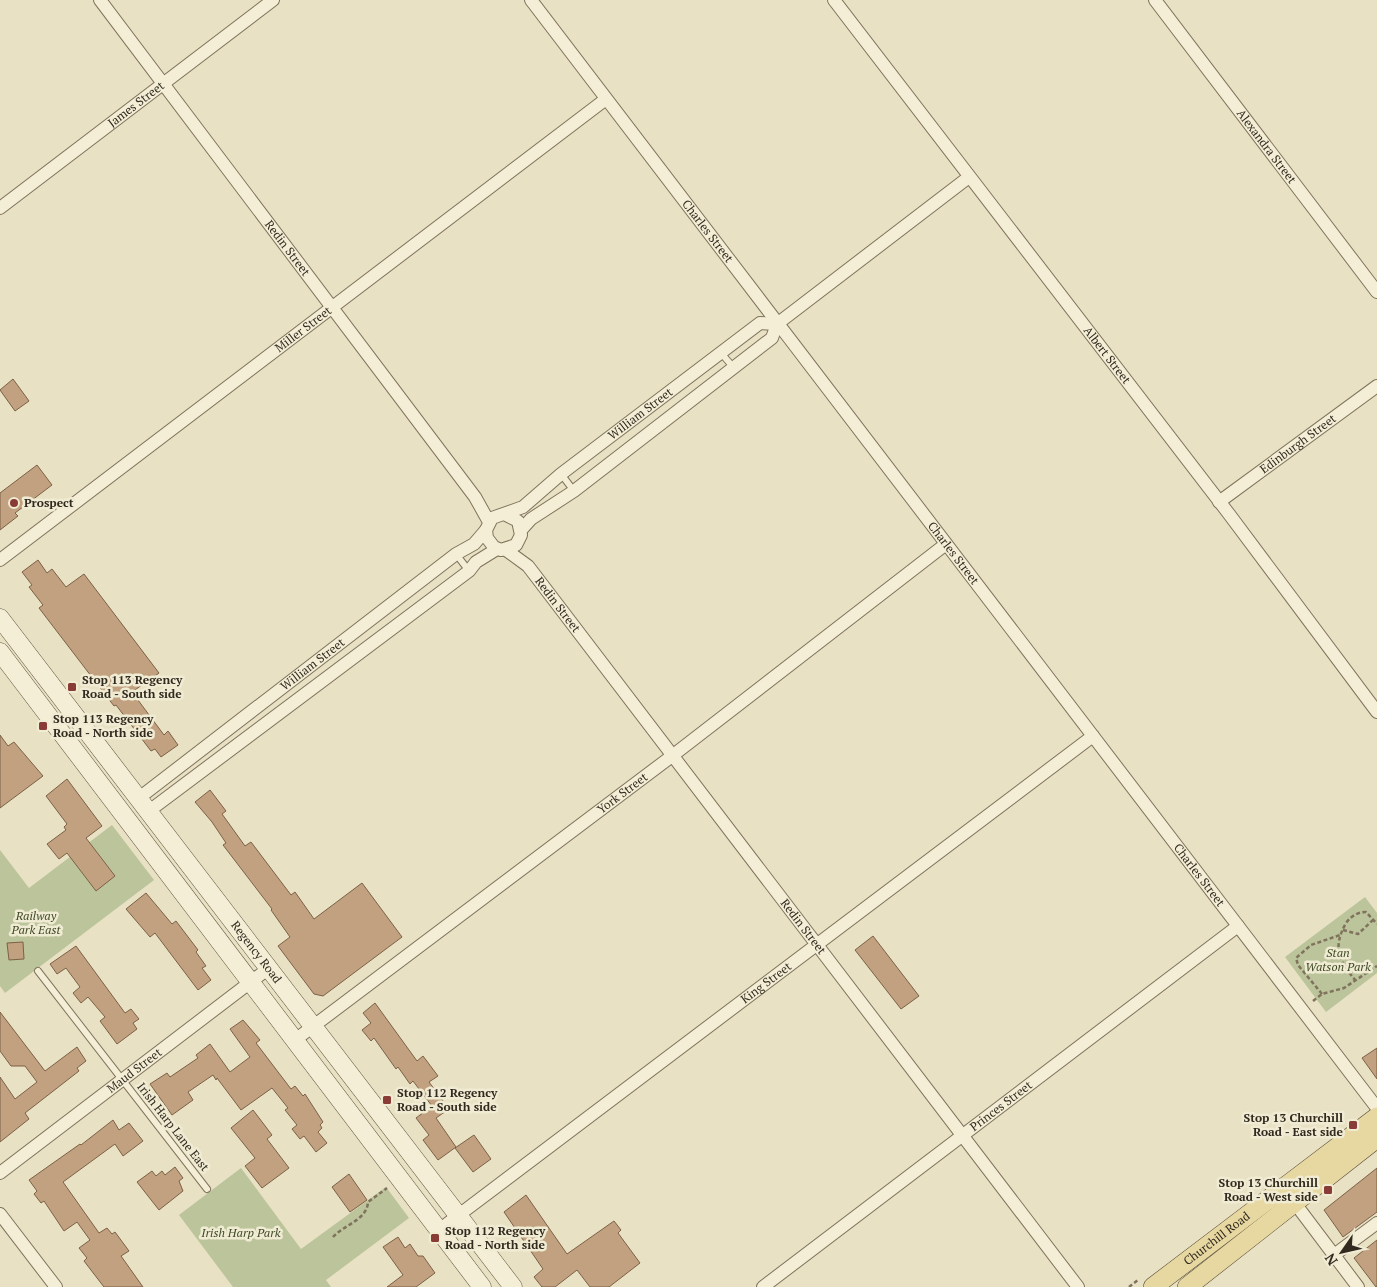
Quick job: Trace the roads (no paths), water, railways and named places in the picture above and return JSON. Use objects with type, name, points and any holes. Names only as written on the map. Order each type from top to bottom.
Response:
[{"type":"main road","name":"Regency Road","points":[[0,618],[513,1287]]},
{"type":"main road","name":"Regency Road","points":[[0,652],[482,1287]]},
{"type":"main road","name":"Churchill Road","points":[[1187,1287],[1377,1117]]},
{"type":"main road","name":"Churchill Road","points":[[1153,1287],[1377,1138]]},
{"type":"street","name":"Redin Street","points":[[100,0],[162,85],[475,497],[487,526]]},
{"type":"street","name":"James Street","points":[[0,208],[273,0]]},
{"type":"street","name":"Charles Street","points":[[530,0],[1377,1108]]},
{"type":"street","name":"Albert Street","points":[[834,0],[1377,712]]},
{"type":"street","name":"Alexandra Street","points":[[1155,0],[1377,292]]},
{"type":"street","name":"Miller Street","points":[[0,560],[606,100]]},
{"type":"street","name":"William Street","points":[[520,535],[531,519],[574,491],[734,368],[772,338],[777,324],[969,177]]},
{"type":"street","name":"William Street","points":[[503,515],[523,507],[561,474],[760,323],[777,324]]},
{"type":"street","name":"Edinburgh Street","points":[[1218,502],[1377,386]]},
{"type":"street","name":"Redin Street","points":[[475,497],[503,515]]},
{"type":"street","points":[[503,515],[518,521],[520,535],[516,545],[501,549],[488,541],[487,526],[503,515]]},
{"type":"street","name":"William Street","points":[[144,805],[165,778],[456,554],[474,544],[487,526]]},
{"type":"street","name":"Redin Street","points":[[520,535],[528,566]]},
{"type":"street","name":"York Street","points":[[295,1040],[672,756],[946,544]]},
{"type":"street","name":"Redin Street","points":[[501,549],[528,566],[1078,1287]]},
{"type":"street","name":"William Street","points":[[144,805],[174,792],[469,570],[476,562],[501,549]]},
{"type":"street","name":"King Street","points":[[439,1230],[1093,736]]},
{"type":"street","name":"Princes Street","points":[[763,1287],[1238,926]]},
{"type":"street","name":"Maud Street","points":[[0,1173],[269,968]]},
{"type":"street","points":[[1289,1196],[1358,1287]]},
{"type":"street","points":[[0,1214],[56,1287]]},
{"type":"street","points":[[1334,1255],[1377,1223]]},
{"type":"lane","points":[[721,353],[734,368]]},
{"type":"lane","points":[[561,474],[574,491]]},
{"type":"lane","points":[[456,554],[469,570]]},
{"type":"lane","points":[[210,743],[221,757]]},
{"type":"lane","points":[[165,778],[174,792]]},
{"type":"lane","name":"Irish Harp Lane East","points":[[38,971],[207,1189]]},
{"type":"place","name":"Prospect","points":[[14,503]]},
{"type":"place","name":"Stop 113 Regency Road - South side","points":[[72,687]]},
{"type":"place","name":"Stop 113 Regency Road - North side","points":[[43,726]]},
{"type":"place","name":"Stop 112 Regency Road - South side","points":[[387,1100]]},
{"type":"place","name":"Stop 13 Churchill Road - East side","points":[[1353,1125]]},
{"type":"place","name":"Stop 13 Churchill Road - West side","points":[[1328,1190]]},
{"type":"place","name":"Stop 112 Regency Road - North side","points":[[435,1238]]},
{"type":"park label","name":"Railway Park East","points":[[36,923]]},
{"type":"park label","name":"Stan Watson Park","points":[[1338,960]]},
{"type":"park label","name":"Irish Harp Park","points":[[241,1233]]}]
